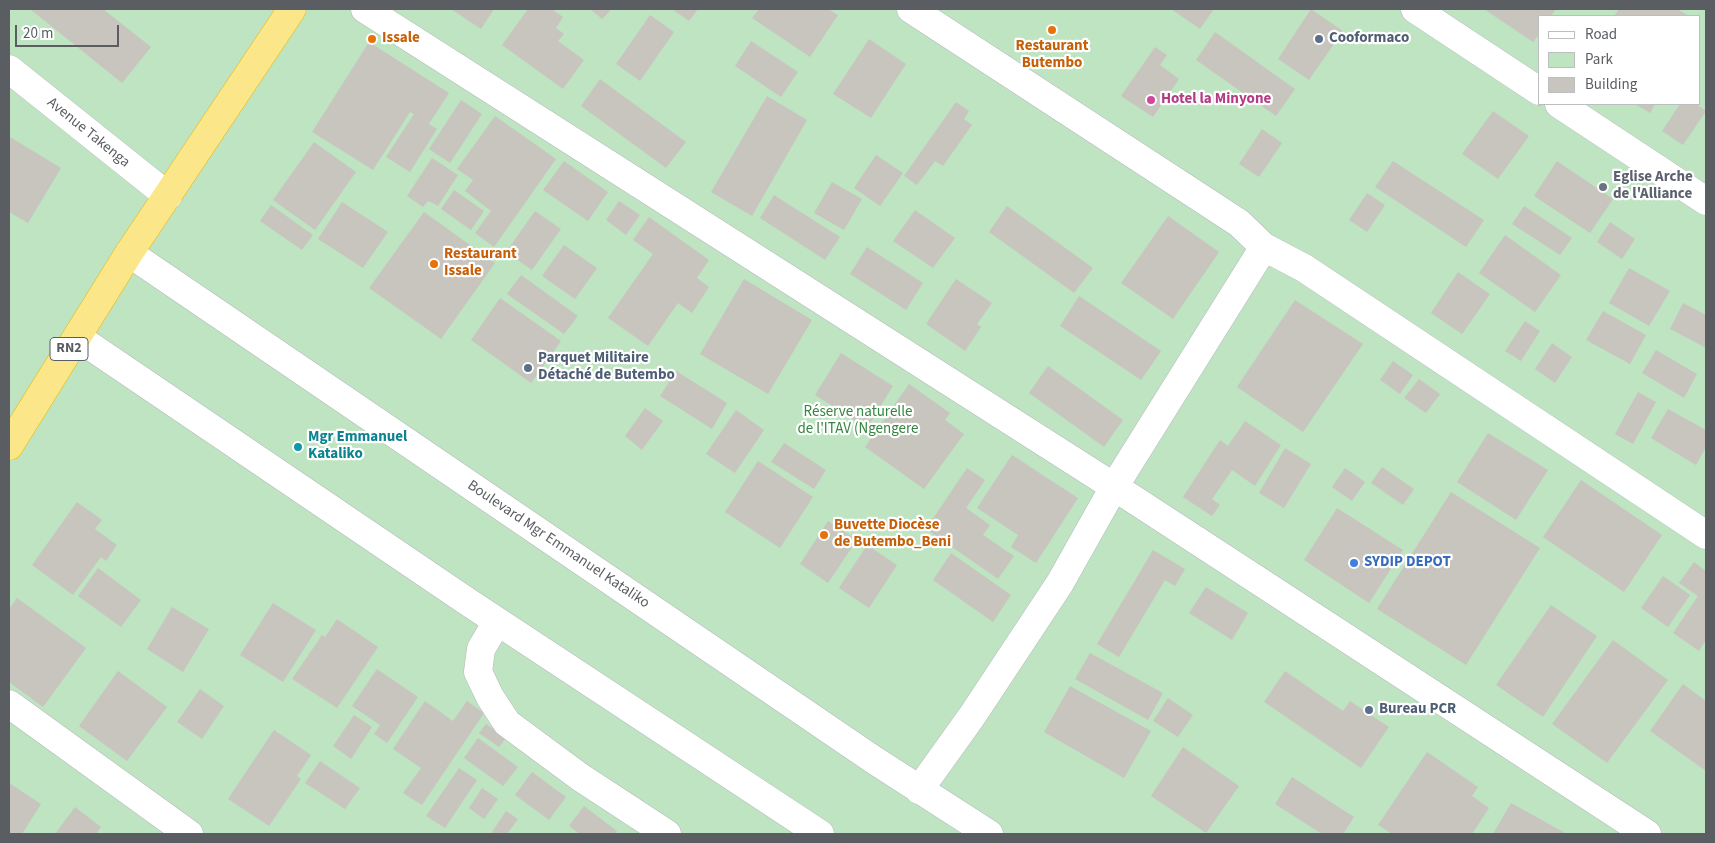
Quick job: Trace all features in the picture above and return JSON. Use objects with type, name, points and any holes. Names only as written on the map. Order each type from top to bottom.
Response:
[{"type":"highway","name":"RN2","points":[[9,446],[129,254],[292,9]]},
{"type":"street","points":[[365,9],[1114,487],[1647,834]]},
{"type":"street","points":[[911,9],[1240,223],[1264,247],[1304,268],[1706,536]]},
{"type":"street","points":[[1415,9],[1538,90]]},
{"type":"street","name":"Avenue Takenga","points":[[9,69],[168,196]]},
{"type":"street","points":[[1561,105],[1706,201]]},
{"type":"street","points":[[920,790],[972,716],[1060,583],[1114,487],[1264,247]]},
{"type":"street","name":"Boulevard Mgr Emmanuel Kataliko","points":[[129,254],[874,760],[989,834]]},
{"type":"street","points":[[77,337],[497,622],[820,834]]},
{"type":"street","points":[[497,622],[481,649],[478,672],[490,697],[507,723],[580,777],[667,834]]},
{"type":"street","points":[[9,704],[189,834]]},
{"type":"green space","name":"Réserve naturelle de l'ITAV (Ngengere","points":[[9,9],[1706,9],[1706,834],[9,834]]},
{"type":"building","points":[[30,9],[103,9],[151,47],[122,83]]},
{"type":"building","points":[[451,9],[494,9],[481,29]]},
{"type":"building","points":[[528,9],[552,9],[563,17],[556,28],[564,34],[558,41],[584,60],[563,89],[502,45]]},
{"type":"building","points":[[590,9],[612,9],[602,19]]},
{"type":"building","points":[[672,9],[698,9],[689,21]]},
{"type":"building","points":[[759,9],[828,9],[838,15],[810,57],[752,18]]},
{"type":"building","points":[[1171,9],[1214,9],[1200,29]]},
{"type":"building","points":[[1311,9],[1343,31],[1309,80],[1278,59]]},
{"type":"building","points":[[1484,9],[1556,9],[1552,15],[1538,15],[1538,35],[1533,42]]},
{"type":"building","points":[[1619,9],[1677,9],[1687,15],[1615,15]]},
{"type":"building","points":[[650,15],[674,32],[640,81],[616,64]]},
{"type":"building","points":[[1215,32],[1295,89],[1276,116],[1196,60]]},
{"type":"building","points":[[869,39],[906,64],[871,118],[833,94]]},
{"type":"building","points":[[751,41],[798,72],[781,97],[735,66]]},
{"type":"building","points":[[369,42],[449,93],[429,124],[437,129],[410,172],[386,157],[414,114],[410,112],[373,170],[312,132]]},
{"type":"building","points":[[1155,47],[1167,55],[1160,65],[1179,79],[1153,117],[1121,96]]},
{"type":"building","points":[[600,79],[686,142],[666,168],[581,106]]},
{"type":"building","points":[[767,96],[807,120],[752,216],[711,192]]},
{"type":"building","points":[[461,100],[482,114],[450,163],[429,149]]},
{"type":"building","points":[[956,102],[969,111],[964,119],[972,125],[943,166],[935,161],[917,185],[904,176]]},
{"type":"building","points":[[1637,105],[1654,105],[1650,113]]},
{"type":"building","points":[[1679,105],[1697,105],[1706,111],[1683,145],[1662,131]]},
{"type":"building","points":[[1493,111],[1529,136],[1498,179],[1462,154]]},
{"type":"building","points":[[495,116],[556,159],[494,247],[475,233],[491,211],[465,191],[473,180],[457,169]]},
{"type":"building","points":[[1262,129],[1282,143],[1259,177],[1239,164]]},
{"type":"building","points":[[10,137],[61,168],[28,223],[9,212]]},
{"type":"building","points":[[314,142],[356,172],[315,230],[273,200]]},
{"type":"building","points":[[876,155],[903,173],[880,206],[854,188]]},
{"type":"building","points":[[432,158],[458,175],[438,206],[428,201],[423,207],[407,196]]},
{"type":"building","points":[[564,161],[608,192],[588,221],[543,190]]},
{"type":"building","points":[[1393,161],[1484,220],[1466,247],[1375,187]]},
{"type":"building","points":[[1557,161],[1613,199],[1590,233],[1534,196]]},
{"type":"building","points":[[832,182],[862,199],[844,230],[814,213]]},
{"type":"building","points":[[454,190],[484,211],[471,230],[441,209]]},
{"type":"building","points":[[1367,193],[1385,205],[1367,232],[1349,220]]},
{"type":"building","points":[[774,195],[840,237],[825,260],[760,218]]},
{"type":"building","points":[[619,201],[640,215],[626,235],[606,220]]},
{"type":"building","points":[[342,202],[388,232],[363,268],[318,239]]},
{"type":"building","points":[[271,205],[313,235],[302,250],[260,221]]},
{"type":"building","points":[[1007,206],[1093,268],[1074,293],[989,232]]},
{"type":"building","points":[[1524,206],[1572,238],[1560,255],[1512,224]]},
{"type":"building","points":[[915,210],[955,238],[933,268],[893,241]]},
{"type":"building","points":[[535,211],[561,229],[532,270],[506,252]]},
{"type":"building","points":[[424,212],[495,263],[441,339],[369,288]]},
{"type":"building","points":[[1168,216],[1219,252],[1173,319],[1121,283]]},
{"type":"building","points":[[649,217],[709,260],[697,278],[709,287],[692,313],[678,303],[648,346],[608,318],[653,254],[633,240]]},
{"type":"building","points":[[1610,222],[1635,239],[1622,259],[1597,242]]},
{"type":"building","points":[[1505,235],[1561,275],[1535,312],[1479,273]]},
{"type":"building","points":[[564,245],[597,268],[575,299],[542,276]]},
{"type":"building","points":[[867,247],[923,283],[906,310],[850,274]]},
{"type":"building","points":[[1629,268],[1670,291],[1649,326],[1609,303]]},
{"type":"building","points":[[1458,272],[1490,294],[1462,334],[1431,313]]},
{"type":"building","points":[[521,275],[578,316],[564,334],[507,294]]},
{"type":"building","points":[[744,279],[812,320],[768,394],[700,354]]},
{"type":"building","points":[[956,279],[992,303],[977,324],[981,327],[965,351],[926,324]]},
{"type":"building","points":[[1079,296],[1161,351],[1141,380],[1060,326]]},
{"type":"building","points":[[500,298],[561,341],[531,383],[471,340]]},
{"type":"building","points":[[1295,300],[1363,344],[1303,432],[1237,387]]},
{"type":"building","points":[[1683,303],[1706,315],[1706,348],[1670,329]]},
{"type":"building","points":[[1603,311],[1646,335],[1630,364],[1586,340]]},
{"type":"building","points":[[1525,321],[1540,331],[1521,361],[1505,351]]},
{"type":"building","points":[[1552,343],[1572,357],[1555,383],[1535,369]]},
{"type":"building","points":[[1656,350],[1697,374],[1684,398],[1642,373]]},
{"type":"building","points":[[841,353],[893,386],[867,428],[815,395]]},
{"type":"building","points":[[1393,361],[1413,375],[1400,394],[1380,380]]},
{"type":"building","points":[[1048,366],[1123,420],[1104,447],[1029,393]]},
{"type":"building","points":[[676,371],[727,403],[712,429],[660,396]]},
{"type":"building","points":[[1419,379],[1440,394],[1426,413],[1404,398]]},
{"type":"building","points":[[909,384],[950,413],[945,420],[964,434],[924,489],[865,447]]},
{"type":"building","points":[[1638,392],[1656,402],[1633,444],[1615,434]]},
{"type":"building","points":[[645,408],[663,421],[642,450],[625,436]]},
{"type":"building","points":[[1668,409],[1706,430],[1706,447],[1696,465],[1651,438]]},
{"type":"building","points":[[736,410],[764,430],[735,473],[706,454]]},
{"type":"building","points":[[1245,421],[1281,445],[1255,486],[1232,470],[1212,499],[1220,505],[1212,516],[1183,497],[1220,440],[1228,446]]},
{"type":"building","points":[[1488,433],[1548,470],[1516,520],[1457,482]]},
{"type":"building","points":[[784,443],[826,470],[814,489],[771,462]]},
{"type":"building","points":[[1285,448],[1311,464],[1284,508],[1259,493]]},
{"type":"building","points":[[1012,455],[1078,498],[1036,563],[1011,547],[1018,535],[977,508]]},
{"type":"building","points":[[758,461],[813,497],[780,548],[725,512]]},
{"type":"building","points":[[1382,467],[1414,489],[1403,505],[1371,483]]},
{"type":"building","points":[[967,468],[985,480],[966,508],[990,525],[983,535],[1014,556],[998,579],[926,529]]},
{"type":"building","points":[[1345,468],[1365,482],[1352,501],[1332,487]]},
{"type":"building","points":[[1581,480],[1662,535],[1624,592],[1543,537]]},
{"type":"building","points":[[1451,492],[1540,548],[1466,665],[1377,609]]},
{"type":"building","points":[[77,502],[102,520],[95,529],[117,545],[106,561],[101,557],[73,595],[32,565]]},
{"type":"building","points":[[1337,508],[1403,550],[1369,603],[1304,560]]},
{"type":"building","points":[[828,521],[857,540],[828,583],[800,564]]},
{"type":"building","points":[[867,545],[897,565],[869,608],[839,588]]},
{"type":"building","points":[[1153,550],[1185,569],[1175,586],[1165,580],[1119,657],[1097,644]]},
{"type":"building","points":[[951,553],[1011,595],[993,622],[933,580]]},
{"type":"building","points":[[1694,562],[1706,571],[1706,640],[1699,651],[1673,633],[1698,596],[1679,583]]},
{"type":"building","points":[[98,568],[141,600],[121,627],[78,596]]},
{"type":"building","points":[[1663,576],[1690,595],[1668,627],[1641,608]]},
{"type":"building","points":[[1206,587],[1248,613],[1232,640],[1189,613]]},
{"type":"building","points":[[17,598],[86,648],[43,707],[9,682],[9,609]]},
{"type":"building","points":[[273,603],[316,630],[283,682],[240,655]]},
{"type":"building","points":[[1551,605],[1597,636],[1543,717],[1496,685]]},
{"type":"building","points":[[172,607],[209,629],[183,672],[147,649]]},
{"type":"building","points":[[337,619],[378,647],[337,708],[292,679],[322,635],[325,637]]},
{"type":"building","points":[[1613,640],[1668,680],[1607,763],[1552,724]]},
{"type":"building","points":[[1090,653],[1163,693],[1148,720],[1075,679]]},
{"type":"building","points":[[377,669],[418,697],[387,743],[374,734],[380,725],[352,706]]},
{"type":"building","points":[[118,671],[167,707],[127,761],[79,726]]},
{"type":"building","points":[[1285,671],[1343,711],[1350,701],[1389,727],[1361,768],[1264,702]]},
{"type":"building","points":[[1683,684],[1706,701],[1706,771],[1650,731]]},
{"type":"building","points":[[1070,686],[1151,731],[1124,778],[1044,732]]},
{"type":"building","points":[[200,689],[224,706],[202,739],[177,722]]},
{"type":"building","points":[[1168,698],[1193,715],[1178,737],[1153,721]]},
{"type":"building","points":[[425,701],[453,721],[467,701],[484,713],[422,805],[403,793],[421,768],[393,749]]},
{"type":"building","points":[[354,715],[372,727],[351,759],[333,746]]},
{"type":"building","points":[[486,724],[506,738],[499,747],[479,733]]},
{"type":"building","points":[[274,730],[311,755],[297,776],[301,779],[269,826],[228,799]]},
{"type":"building","points":[[478,738],[518,767],[503,786],[464,758]]},
{"type":"building","points":[[1183,747],[1239,786],[1206,833],[1151,796]]},
{"type":"building","points":[[1427,752],[1478,787],[1472,796],[1489,808],[1472,834],[1392,834],[1378,825]]},
{"type":"building","points":[[320,761],[360,788],[345,809],[305,783]]},
{"type":"building","points":[[459,768],[477,780],[445,828],[426,816]]},
{"type":"building","points":[[532,772],[566,797],[549,820],[515,795]]},
{"type":"building","points":[[1292,777],[1354,817],[1343,834],[1322,834],[1275,804]]},
{"type":"building","points":[[9,783],[41,804],[22,834],[9,834]]},
{"type":"building","points":[[482,788],[498,799],[484,819],[469,808]]},
{"type":"building","points":[[1511,803],[1567,834],[1493,834]]},
{"type":"building","points":[[584,806],[617,831],[615,834],[580,834],[569,826]]},
{"type":"building","points":[[75,807],[101,827],[96,834],[55,834]]},
{"type":"building","points":[[506,811],[518,819],[507,834],[495,834],[492,832]]},
{"type":"place","name":"Restaurant Butembo","points":[[1052,30]]},
{"type":"place","name":"Issale","points":[[372,39]]},
{"type":"place","name":"Cooformaco","points":[[1319,39]]},
{"type":"place","name":"Hotel la Minyone","points":[[1151,100]]},
{"type":"place","name":"Eglise Arche de l'Alliance","points":[[1603,187]]},
{"type":"place","name":"Restaurant Issale","points":[[434,264]]},
{"type":"place","name":"Parquet Militaire Détaché de Butembo","points":[[528,368]]},
{"type":"place","name":"Mgr Emmanuel Kataliko","points":[[298,447]]},
{"type":"place","name":"Buvette Diocèse de Butembo_Beni","points":[[824,535]]},
{"type":"place","name":"SYDIP DEPOT","points":[[1354,563]]},
{"type":"place","name":"Bureau PCR","points":[[1369,710]]}]
